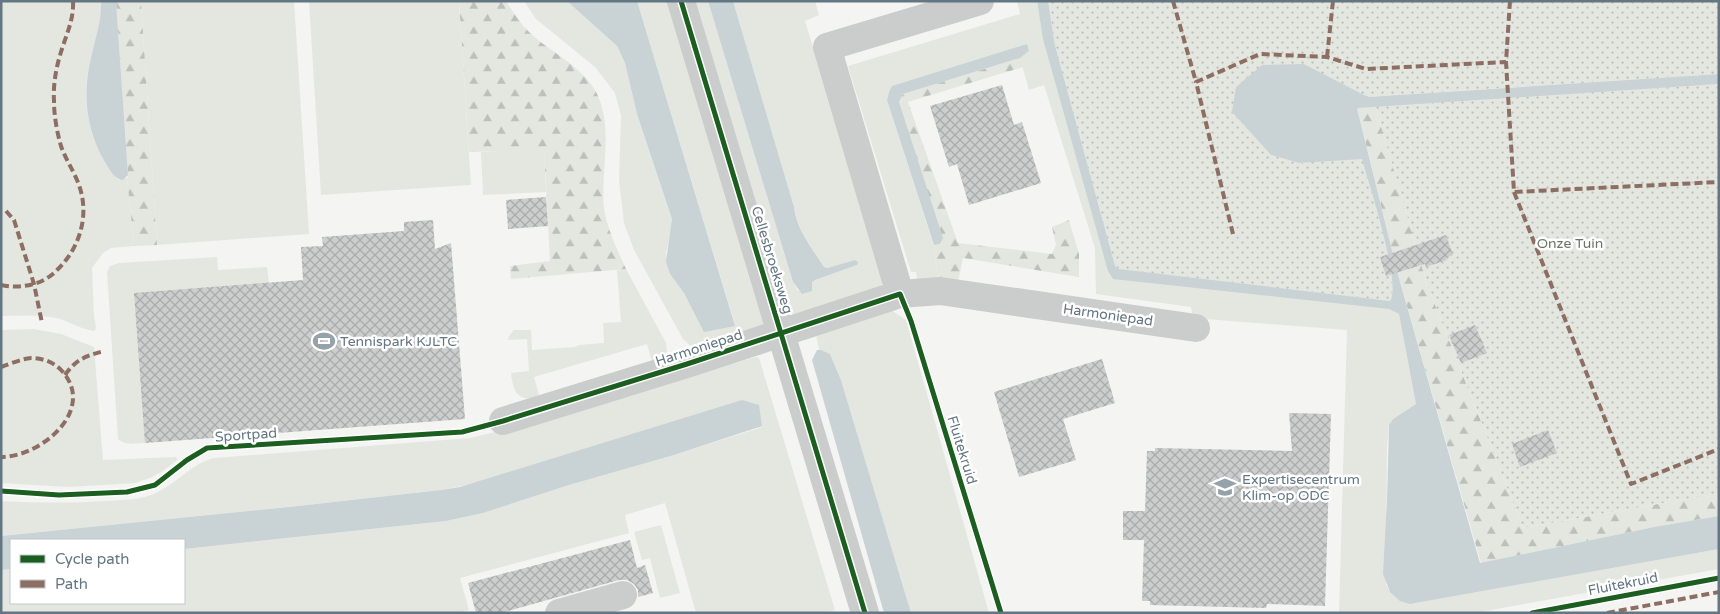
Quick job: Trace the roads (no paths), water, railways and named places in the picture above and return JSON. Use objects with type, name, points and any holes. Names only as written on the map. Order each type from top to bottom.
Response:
[{"type":"street","name":"Cellesbroeksweg","points":[[681,1],[865,613]]},
{"type":"street","points":[[900,294],[827,47],[980,1]]},
{"type":"street","name":"Harmoniepad","points":[[503,421],[687,364],[900,294],[940,291],[1196,328]]},
{"type":"street","points":[[559,613],[623,595]]},
{"type":"place","name":"Tennispark KJLTC","points":[[324,341]]},
{"type":"place","name":"Expertisecentrum Klim-op ODC","points":[[1225,487]]},
{"type":"park label","name":"Onze Tuin","points":[[1570,243]]}]
